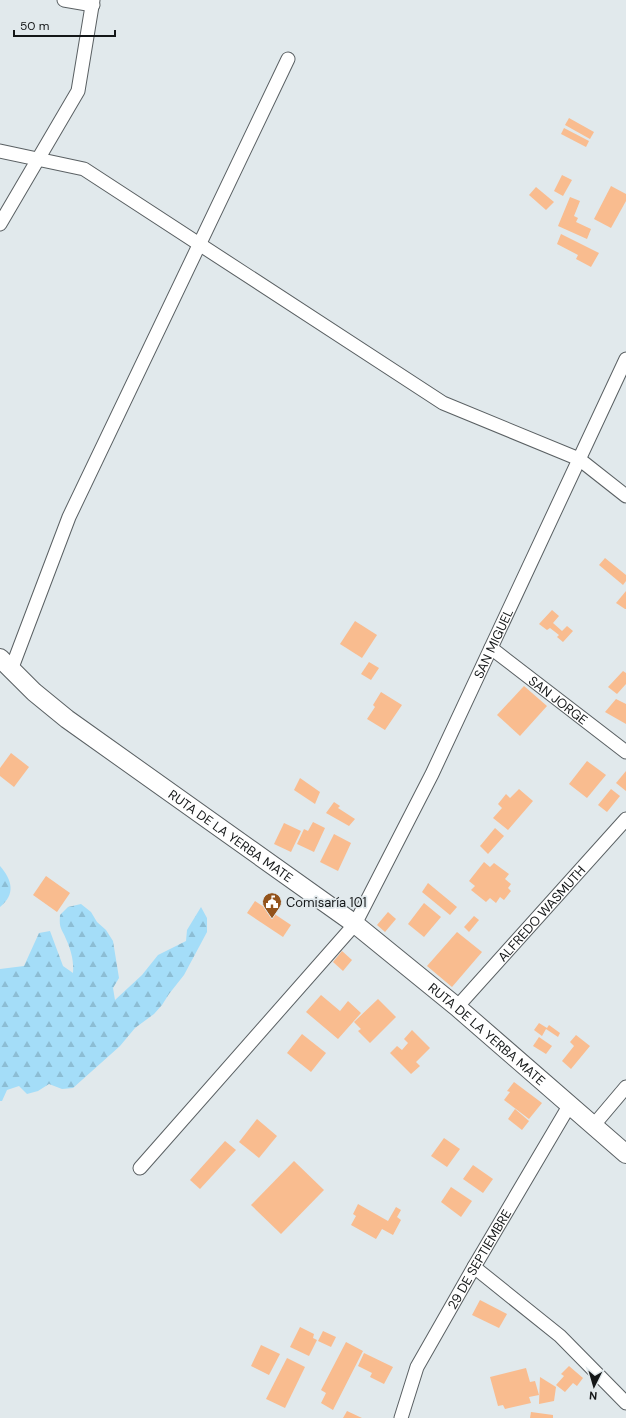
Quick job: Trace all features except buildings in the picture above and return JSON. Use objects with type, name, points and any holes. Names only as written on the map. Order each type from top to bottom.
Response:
[{"type":"main road","name":"RUTA DE LA YERBA MATE","points":[[6,664],[67,719],[355,924],[457,1008],[626,1154]]},
{"type":"street","points":[[0,224],[78,91],[93,3],[64,0]]},
{"type":"street","points":[[6,664],[70,516],[288,60]]},
{"type":"street","points":[[0,151],[84,169],[442,404],[579,459],[626,496]]},
{"type":"street","name":"SAN MIGUEL","points":[[140,1168],[355,924],[432,774],[626,359]]},
{"type":"street","name":"SAN JORGE","points":[[491,648],[626,752]]},
{"type":"street","name":"ALFREDO WASMUTH","points":[[457,1008],[626,819]]},
{"type":"street","points":[[593,1126],[626,1087]]},
{"type":"street","name":"29 DE SEPTIEMBRE","points":[[402,1418],[418,1367],[474,1267],[569,1106]]},
{"type":"street","points":[[474,1267],[560,1336],[626,1403]]},
{"type":"green space","points":[[0,866],[7,876],[10,892],[5,902],[0,907]]},
{"type":"green space","points":[[81,904],[91,912],[97,922],[106,930],[113,941],[119,978],[113,988],[115,1000],[142,975],[158,955],[186,941],[187,930],[201,907],[207,918],[207,932],[184,975],[162,1005],[154,1014],[135,1028],[120,1046],[73,1088],[62,1089],[49,1084],[38,1091],[27,1094],[19,1086],[7,1090],[2,1101],[0,1101],[0,969],[24,966],[39,933],[50,931],[63,966],[73,973],[72,956],[61,928],[60,915],[68,907]]},
{"type":"place","name":"Comisaría 101","points":[[272,919]]}]
